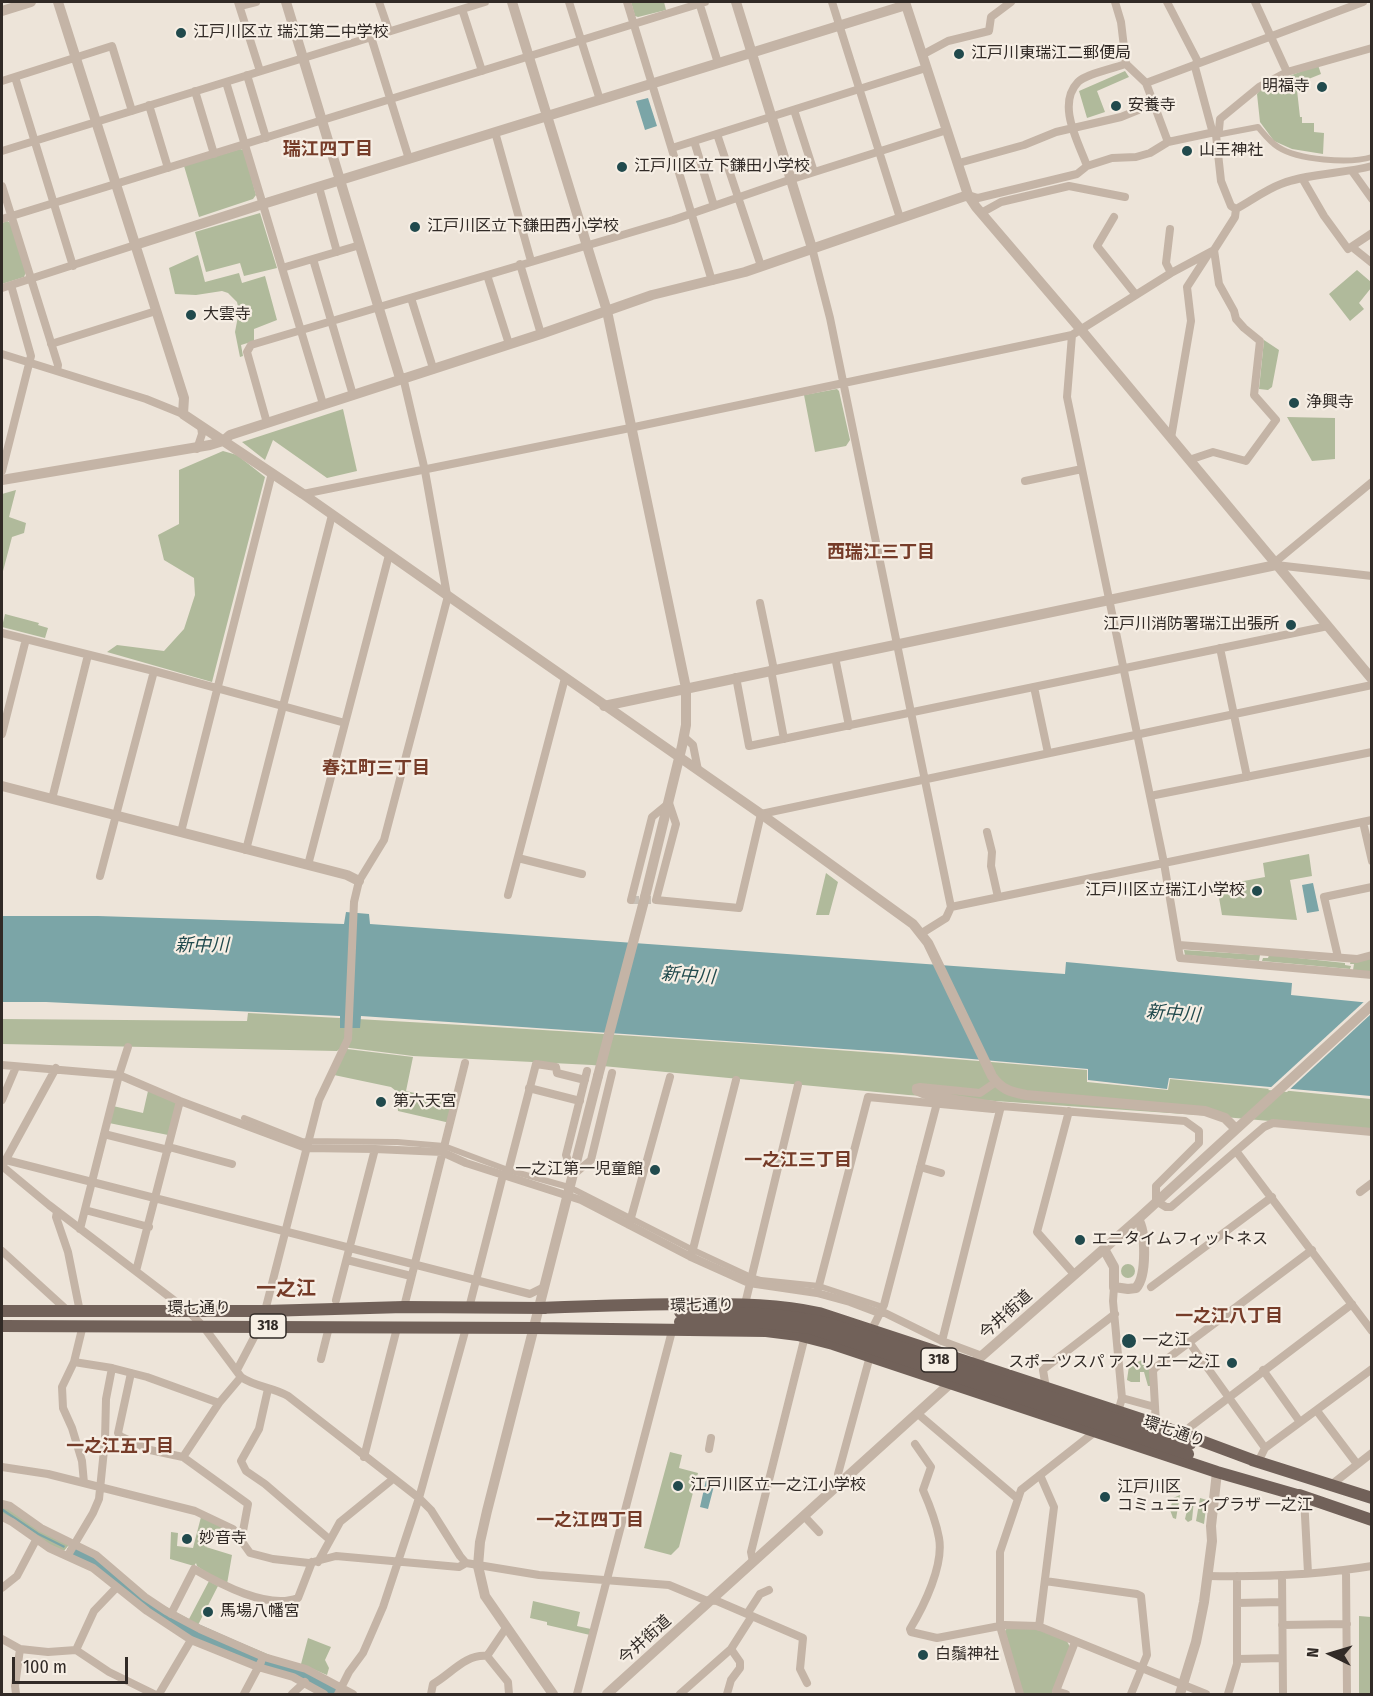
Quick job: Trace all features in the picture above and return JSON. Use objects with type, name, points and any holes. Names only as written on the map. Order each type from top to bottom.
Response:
[{"type":"main road","points":[[539,1308],[745,1304],[802,1309],[978,1360],[1046,1388],[1156,1424],[1188,1444]]},
{"type":"main road","name":"環七通り","points":[[2,1311],[539,1308],[677,1322]]},
{"type":"main road","name":"環七通り","points":[[2,1326],[534,1328],[677,1322],[769,1314],[830,1324],[1188,1444],[1258,1462],[1371,1498]]},
{"type":"main road","points":[[677,1322],[806,1336],[1217,1472],[1304,1497]]},
{"type":"main road","name":"環七通り","points":[[1188,1444],[1242,1472],[1304,1497],[1371,1520]]},
{"type":"street","points":[[2,11],[31,2]]},
{"type":"street","points":[[58,2],[184,398],[183,414]]},
{"type":"street","points":[[256,2],[239,4],[260,71]]},
{"type":"street","points":[[183,1457],[239,1373],[265,1311],[319,1100],[348,1039],[354,902],[359,881],[384,840],[448,595],[424,471],[402,378],[286,2]]},
{"type":"street","points":[[380,2],[389,31]]},
{"type":"street","points":[[2,151],[486,2]]},
{"type":"street","points":[[512,2],[607,311],[686,688],[686,725],[680,758],[480,1542],[478,1566],[485,1596],[553,1695]]},
{"type":"street","points":[[569,2],[600,100]]},
{"type":"street","points":[[627,2],[712,281]]},
{"type":"street","points":[[2,219],[582,41],[701,2],[718,63]]},
{"type":"street","points":[[736,2],[812,248],[843,384],[951,908],[946,918],[925,938]]},
{"type":"street","points":[[832,2],[900,218]]},
{"type":"street","points":[[1114,2],[1121,22],[1126,64],[1146,83],[1168,142]]},
{"type":"street","points":[[1167,2],[1197,60],[1195,67],[1212,130],[1215,133],[1221,181],[1231,206],[1236,209]]},
{"type":"street","points":[[1255,2],[1287,72]]},
{"type":"street","points":[[1146,83],[1363,2]]},
{"type":"street","points":[[2,288],[905,3],[968,195],[1077,333],[1171,438],[1371,679]]},
{"type":"street","points":[[922,55],[948,41],[989,31],[992,17],[1005,3]]},
{"type":"street","points":[[462,9],[482,71]]},
{"type":"street","points":[[371,37],[409,159]]},
{"type":"street","points":[[2,81],[112,46],[132,111]]},
{"type":"street","points":[[1215,133],[1220,130],[1220,119],[1259,87],[1287,72],[1371,48]]},
{"type":"street","points":[[1087,166],[1073,129],[1069,106],[1072,92],[1078,81],[1126,64]]},
{"type":"street","points":[[672,148],[926,68]]},
{"type":"street","points":[[248,75],[266,138]]},
{"type":"street","points":[[15,77],[73,266]]},
{"type":"street","points":[[226,82],[323,404]]},
{"type":"street","points":[[195,92],[214,154]]},
{"type":"street","points":[[958,163],[1024,145],[1056,132],[1121,117],[1153,104]]},
{"type":"street","points":[[149,105],[168,168]]},
{"type":"street","points":[[794,110],[814,172]]},
{"type":"street","points":[[2,480],[197,449],[223,441],[230,435],[541,334],[652,295],[762,266],[968,195],[978,198],[1077,174],[1087,166],[1112,158],[1143,155],[1168,142],[1258,127],[1273,144],[1288,152],[1346,162],[1371,157]]},
{"type":"street","points":[[267,423],[247,352],[248,348],[520,264],[692,214],[792,179],[947,130]]},
{"type":"street","points":[[495,132],[531,261]]},
{"type":"street","points":[[717,134],[762,266]]},
{"type":"street","points":[[694,141],[714,206]]},
{"type":"street","points":[[1236,209],[1279,185],[1302,178],[1371,166]]},
{"type":"street","points":[[1352,171],[1371,199]]},
{"type":"street","points":[[1302,178],[1348,249],[1371,233]]},
{"type":"street","points":[[2,186],[58,365],[57,371]]},
{"type":"street","points":[[981,213],[1001,202],[1069,186],[1125,197]]},
{"type":"street","points":[[318,187],[337,252]]},
{"type":"street","points":[[1171,438],[1191,321],[1187,287],[1235,217],[1236,209]]},
{"type":"street","points":[[1114,217],[1097,246],[1136,295]]},
{"type":"street","points":[[1170,229],[1166,263],[1172,273]]},
{"type":"street","points":[[282,268],[360,245]]},
{"type":"street","points":[[1352,247],[1371,262]]},
{"type":"street","points":[[303,494],[843,384],[1077,333],[1211,251]]},
{"type":"street","points":[[1188,460],[1213,453],[1246,461],[1276,420],[1254,395],[1260,341],[1236,319],[1219,284],[1211,251]]},
{"type":"street","points":[[313,259],[353,394]]},
{"type":"street","points":[[520,264],[541,334]]},
{"type":"street","points":[[487,275],[509,344]]},
{"type":"street","points":[[2,471],[31,356],[11,285]]},
{"type":"street","points":[[411,298],[433,368]]},
{"type":"street","points":[[51,344],[156,311]]},
{"type":"street","points":[[1077,333],[1067,397],[1164,863],[1180,958],[1371,975]]},
{"type":"street","points":[[2,354],[146,399],[183,414],[303,494],[904,916],[925,938],[994,1079],[1010,1092],[1205,1111],[1225,1118],[1236,1129]]},
{"type":"street","points":[[197,449],[202,434],[201,426]]},
{"type":"street","points":[[1025,481],[1082,469]]},
{"type":"street","points":[[181,832],[272,473]]},
{"type":"street","points":[[1275,564],[1371,482]]},
{"type":"street","points":[[246,850],[332,515]]},
{"type":"street","points":[[308,865],[389,555]]},
{"type":"street","points":[[604,706],[1275,564],[1371,576]]},
{"type":"street","points":[[760,603],[784,739]]},
{"type":"street","points":[[736,677],[749,746],[1328,626]]},
{"type":"street","points":[[2,633],[154,671],[345,723]]},
{"type":"street","points":[[2,734],[26,639]]},
{"type":"street","points":[[1220,648],[1246,777]]},
{"type":"street","points":[[52,799],[88,655]]},
{"type":"street","points":[[835,657],[849,726]]},
{"type":"street","points":[[100,876],[154,671]]},
{"type":"street","points":[[508,895],[565,678]]},
{"type":"street","points":[[761,814],[1371,685]]},
{"type":"street","points":[[1034,687],[1048,753]]},
{"type":"street","points":[[684,736],[693,745],[698,770]]},
{"type":"street","points":[[1150,796],[1371,752]]},
{"type":"street","points":[[2,786],[347,875],[359,881]]},
{"type":"street","points":[[669,803],[676,824],[656,900],[740,908],[761,814]]},
{"type":"street","points":[[631,900],[652,817],[669,803]]},
{"type":"street","points":[[951,908],[1367,821],[1371,861]]},
{"type":"street","points":[[987,832],[992,852],[990,866],[998,897]]},
{"type":"street","points":[[518,858],[582,874]]},
{"type":"street","points":[[1338,957],[1324,897],[1371,887]]},
{"type":"street","points":[[1179,945],[1357,959],[1371,955]]},
{"type":"street","name":"今井街道","points":[[606,1695],[950,1383],[1138,1219],[1371,1005]]},
{"type":"street","points":[[80,1229],[119,1075],[129,1047]]},
{"type":"street","points":[[404,1307],[465,1063]]},
{"type":"street","points":[[469,1308],[536,1064],[556,1067],[557,1073],[586,1076],[566,1155],[573,1175]]},
{"type":"street","points":[[2,1065],[119,1075],[180,1101],[307,1145],[375,1149],[443,1149]]},
{"type":"street","points":[[2,1100],[16,1066]]},
{"type":"street","points":[[3,1166],[56,1068]]},
{"type":"street","points":[[573,1175],[591,1160],[612,1073]]},
{"type":"street","points":[[630,1222],[670,1077]]},
{"type":"street","points":[[994,1079],[980,1093],[920,1087],[916,1088],[916,1091],[1001,1106],[1185,1121],[1199,1131],[1199,1143],[1156,1186],[1156,1202],[1166,1207],[1171,1207],[1264,1127],[1273,1123],[1371,1132]]},
{"type":"street","points":[[692,1253],[736,1080]]},
{"type":"street","points":[[745,1304],[798,1085]]},
{"type":"street","points":[[529,1088],[580,1101]]},
{"type":"street","points":[[818,1289],[868,1097],[993,1109],[1001,1106]]},
{"type":"street","points":[[136,1271],[180,1101]]},
{"type":"street","points":[[872,1329],[881,1310],[937,1103]]},
{"type":"street","points":[[942,1341],[1001,1106]]},
{"type":"street","points":[[1069,1111],[1037,1233],[1074,1274]]},
{"type":"street","points":[[244,1118],[307,1145],[397,1142],[443,1149],[506,1174],[569,1190],[750,1280],[818,1289],[850,1302],[881,1310],[978,1360]]},
{"type":"street","points":[[104,1134],[232,1164]]},
{"type":"street","points":[[336,1300],[375,1149]]},
{"type":"street","points":[[1236,1151],[1371,1331]]},
{"type":"street","points":[[3,1166],[92,1182],[530,1294],[544,1287]]},
{"type":"street","points":[[3,1166],[57,1212],[188,1311],[203,1326],[247,1381],[288,1396],[419,1498],[431,1510],[466,1563],[538,1575],[607,1578],[669,1585],[802,1638],[800,1669],[807,1683]]},
{"type":"street","points":[[920,1167],[941,1173]]},
{"type":"street","points":[[1360,1192],[1371,1183]]},
{"type":"street","points":[[1151,1287],[1272,1197]]},
{"type":"street","points":[[85,1210],[148,1227]]},
{"type":"street","points":[[57,1212],[56,1217],[68,1252],[75,1312]]},
{"type":"street","points":[[1114,1287],[1132,1289],[1138,1286],[1141,1280],[1144,1236],[1138,1219]]},
{"type":"street","points":[[1104,1249],[1114,1267],[1114,1314],[1122,1398],[1118,1412]]},
{"type":"street","points":[[1156,1424],[1153,1371],[1155,1368],[1312,1250]]},
{"type":"street","points":[[2,1251],[75,1312]]},
{"type":"street","points":[[347,1260],[411,1276]]},
{"type":"street","points":[[1188,1444],[1190,1427],[1352,1304]]},
{"type":"street","points":[[1046,1388],[1043,1370],[1114,1314]]},
{"type":"street","points":[[577,1695],[677,1322]]},
{"type":"street","points":[[83,1325],[74,1362],[62,1387],[63,1408],[82,1461],[84,1483]]},
{"type":"street","points":[[321,1359],[329,1327]]},
{"type":"street","points":[[364,1457],[397,1328]]},
{"type":"street","points":[[340,1691],[349,1672],[363,1653],[383,1607],[419,1498],[465,1328]]},
{"type":"street","points":[[753,1562],[752,1552],[806,1336]]},
{"type":"street","points":[[1188,1342],[1265,1448]]},
{"type":"street","points":[[842,1482],[838,1474],[870,1356]]},
{"type":"street","points":[[74,1362],[131,1373],[219,1403]]},
{"type":"street","points":[[68,1555],[93,1514],[101,1487],[106,1399],[112,1368]]},
{"type":"street","points":[[1258,1462],[1265,1448],[1371,1369]]},
{"type":"street","points":[[1263,1370],[1300,1422]]},
{"type":"street","points":[[131,1373],[118,1433],[150,1450],[183,1457],[248,1504],[240,1538]]},
{"type":"street","points":[[268,1389],[259,1429],[241,1461],[246,1471],[265,1484],[329,1539]]},
{"type":"street","points":[[1122,1398],[1155,1407]]},
{"type":"street","points":[[1317,1410],[1357,1464]]},
{"type":"street","points":[[918,1414],[1018,1499]]},
{"type":"street","points":[[1020,1695],[1000,1626],[1000,1552],[1021,1490],[1096,1431]]},
{"type":"street","points":[[709,1449],[711,1438]]},
{"type":"street","points":[[915,1444],[931,1467],[923,1490],[933,1513],[939,1538],[940,1559],[927,1595],[910,1629],[911,1632],[937,1638],[1000,1626],[1039,1626],[1141,1668],[1182,1690],[1206,1695]]},
{"type":"street","points":[[1331,1485],[1371,1453]]},
{"type":"street","points":[[2,1467],[48,1474],[195,1511],[233,1529],[250,1553],[273,1559],[315,1562],[336,1556],[459,1567],[466,1563]]},
{"type":"street","points":[[1182,1690],[1196,1642],[1208,1576],[1217,1472]]},
{"type":"street","points":[[1039,1626],[1054,1507],[1040,1475]]},
{"type":"street","points":[[171,1614],[194,1569],[224,1586],[263,1599],[288,1602],[298,1598],[315,1562],[340,1521],[393,1479]]},
{"type":"street","points":[[1304,1497],[1308,1573]]},
{"type":"street","points":[[2,1504],[10,1506],[41,1528],[96,1556],[145,1597],[171,1614],[305,1682],[324,1695]]},
{"type":"street","points":[[804,1516],[819,1532]]},
{"type":"street","points":[[2,1517],[36,1540],[93,1568],[147,1611],[191,1640],[262,1661],[305,1669],[340,1691],[352,1695]]},
{"type":"street","points":[[2,1588],[17,1576],[36,1540]]},
{"type":"street","points":[[1208,1576],[1282,1575],[1371,1566]]},
{"type":"street","points":[[1346,1570],[1347,1695]]},
{"type":"street","points":[[1282,1575],[1283,1695]]},
{"type":"street","points":[[1228,1695],[1236,1674],[1238,1659],[1237,1576]]},
{"type":"street","points":[[1045,1581],[1139,1594],[1143,1600],[1147,1655],[1131,1695]]},
{"type":"street","points":[[76,1650],[94,1611],[117,1587]]},
{"type":"street","points":[[680,1695],[730,1649],[760,1594],[769,1590]]},
{"type":"street","points":[[1238,1603],[1282,1602]]},
{"type":"street","points":[[1282,1625],[1347,1624]]},
{"type":"street","points":[[487,1656],[506,1628]]},
{"type":"street","points":[[2,1639],[20,1649],[48,1652],[76,1650],[109,1672],[157,1695],[191,1640]]},
{"type":"street","points":[[1066,1695],[1056,1691],[1075,1641]]},
{"type":"street","points":[[16,1695],[20,1649]]},
{"type":"street","points":[[727,1695],[730,1680],[740,1668],[740,1662],[730,1649]]},
{"type":"street","points":[[431,1695],[433,1684],[446,1677],[465,1660],[478,1655],[487,1656],[508,1682],[509,1695]]},
{"type":"street","points":[[1238,1659],[1282,1659]]},
{"type":"street","points":[[244,1695],[262,1661]]},
{"type":"street","points":[[292,1695],[305,1682]]},
{"type":"green space","points":[[631,2],[664,2],[666,10],[638,17],[635,16]]},
{"type":"green space","points":[[1318,65],[1321,74],[1306,80],[1307,87],[1297,90],[1302,123],[1314,123],[1314,132],[1324,133],[1323,154],[1292,149],[1274,141],[1260,122],[1257,94],[1263,86]]},
{"type":"green space","points":[[1125,71],[1129,77],[1097,91],[1105,112],[1087,118],[1079,91]]},
{"type":"green space","points":[[240,149],[244,150],[256,195],[253,199],[199,217],[184,166]]},
{"type":"green space","points":[[260,213],[277,268],[244,276],[240,263],[206,272],[195,232]]},
{"type":"green space","points":[[7,221],[11,223],[26,272],[24,277],[2,284],[2,223]]},
{"type":"green space","points":[[198,255],[205,282],[239,273],[242,283],[265,276],[277,320],[254,329],[254,341],[241,345],[243,356],[240,357],[235,332],[239,311],[237,302],[228,293],[222,291],[196,295],[175,294],[169,268]]},
{"type":"green space","points":[[1357,270],[1371,282],[1371,288],[1359,303],[1364,309],[1350,321],[1329,294]]},
{"type":"green space","points":[[1264,340],[1279,350],[1272,387],[1268,390],[1259,389]]},
{"type":"green space","points":[[837,389],[850,440],[846,446],[815,452],[804,395]]},
{"type":"green space","points":[[343,409],[357,471],[327,478],[273,440],[265,460],[242,442]]},
{"type":"green space","points":[[1287,417],[1335,418],[1335,459],[1312,461]]},
{"type":"green space","points":[[223,451],[237,455],[265,477],[212,682],[107,652],[117,645],[164,651],[184,629],[195,595],[194,578],[164,560],[158,535],[179,524],[179,470]]},
{"type":"green space","points":[[16,490],[9,517],[26,523],[24,533],[12,537],[2,575],[2,494]]},
{"type":"green space","points":[[5,614],[39,623],[38,625],[48,628],[45,638],[2,627]]},
{"type":"green space","points":[[1309,854],[1312,876],[1290,880],[1297,920],[1222,915],[1217,886],[1265,877],[1263,863]]},
{"type":"green space","points":[[826,873],[838,882],[829,915],[816,915]]},
{"type":"green space","points":[[1184,950],[1260,955],[1259,961],[1185,955]]},
{"type":"green space","points":[[1269,955],[1345,963],[1351,966],[1350,969],[1262,961]]},
{"type":"green space","points":[[1371,958],[1371,972],[1353,970],[1354,964],[1350,964],[1351,960]]},
{"type":"green space","points":[[248,1013],[563,1031],[878,1053],[1087,1070],[1087,1082],[1168,1090],[1170,1079],[1371,1099],[1371,1130],[1213,1116],[908,1095],[592,1065],[413,1056],[342,1047],[337,1051],[2,1044],[2,1019],[247,1021]]},
{"type":"green space","points":[[347,1049],[413,1057],[406,1091],[455,1102],[450,1123],[398,1111],[396,1091],[391,1087],[334,1075]]},
{"type":"green space","points":[[148,1091],[177,1103],[168,1135],[109,1123],[113,1106],[143,1113]]},
{"type":"green space","points":[[1125,1264],[1131,1264],[1135,1271],[1131,1278],[1125,1278],[1121,1274],[1121,1268]]},
{"type":"green space","points":[[1142,1360],[1151,1366],[1153,1386],[1148,1386],[1144,1372],[1140,1372],[1140,1382],[1127,1380],[1129,1366]]},
{"type":"green space","points":[[670,1452],[682,1455],[679,1468],[698,1473],[679,1547],[671,1555],[644,1548]]},
{"type":"green space","points":[[1180,1495],[1176,1519],[1173,1518],[1170,1510],[1173,1498]]},
{"type":"green space","points":[[1190,1497],[1194,1500],[1192,1520],[1188,1522],[1185,1519]]},
{"type":"green space","points":[[1200,1498],[1207,1500],[1204,1524],[1196,1521]]},
{"type":"green space","points":[[2,1503],[40,1526],[72,1541],[64,1551],[50,1546],[2,1514]]},
{"type":"green space","points":[[201,1517],[222,1527],[206,1547],[232,1555],[227,1584],[210,1575],[196,1563],[194,1566],[170,1559],[171,1532],[178,1533],[177,1546],[193,1548]]},
{"type":"green space","points":[[77,1544],[150,1598],[189,1619],[209,1581],[218,1586],[198,1625],[337,1683],[331,1694],[304,1678],[192,1638],[71,1554]]},
{"type":"green space","points":[[533,1601],[580,1612],[577,1626],[591,1629],[590,1635],[547,1625],[547,1622],[530,1618]]},
{"type":"green space","points":[[1359,1616],[1371,1617],[1371,1694],[1359,1694]]},
{"type":"green space","points":[[1007,1628],[1037,1629],[1067,1641],[1070,1647],[1052,1694],[1023,1694],[1005,1631]]},
{"type":"green space","points":[[308,1638],[331,1647],[325,1660],[329,1668],[327,1675],[301,1664]]},
{"type":"water","points":[[648,98],[657,126],[645,130],[636,101]]},
{"type":"water","points":[[1313,883],[1319,911],[1307,913],[1302,885]]},
{"type":"water","name":"新中川","points":[[346,912],[369,914],[370,924],[1065,974],[1066,962],[1292,983],[1291,995],[1371,1003],[1371,1096],[1169,1078],[1167,1089],[1088,1080],[1088,1069],[902,1053],[361,1016],[360,1028],[340,1028],[340,1016],[46,1002],[2,1002],[2,916],[98,916],[344,924]]},
{"type":"water","points":[[706,1480],[715,1482],[708,1509],[700,1507]]},
{"type":"water","points":[[2,1508],[39,1533],[65,1546],[64,1548],[38,1535],[2,1511]]},
{"type":"pier","points":[[1367,999],[1372,1000],[1371,1014],[1287,1092],[1268,1090]]},
{"type":"waterway","points":[[74,1551],[83,1554],[163,1616],[268,1663],[308,1675],[338,1694]]},
{"type":"tunnel","points":[[631,900],[656,900]]},
{"type":"place","name":"江戸川区立 瑞江第二中学校","points":[[181,33]]},
{"type":"place","name":"江戸川東瑞江二郵便局","points":[[959,54]]},
{"type":"place","name":"明福寺","points":[[1322,87]]},
{"type":"place","name":"安養寺","points":[[1116,106]]},
{"type":"place","name":"山王神社","points":[[1187,151]]},
{"type":"place","name":"江戸川区立下鎌田小学校","points":[[622,167]]},
{"type":"place","name":"江戸川区立下鎌田西小学校","points":[[415,227]]},
{"type":"place","name":"大雲寺","points":[[191,315]]},
{"type":"place","name":"浄興寺","points":[[1294,403]]},
{"type":"place","name":"江戸川消防署瑞江出張所","points":[[1291,625]]},
{"type":"place","name":"江戸川区立瑞江小学校","points":[[1257,891]]},
{"type":"place","name":"第六天宮","points":[[381,1102]]},
{"type":"place","name":"一之江第一児童館","points":[[655,1170]]},
{"type":"place","name":"エニタイムフィットネス","points":[[1080,1240]]},
{"type":"place","name":"一之江","points":[[1129,1341]]},
{"type":"place","name":"スポーツスパ アスリエ一之江","points":[[1232,1363]]},
{"type":"place","name":"江戸川区立一之江小学校","points":[[678,1486]]},
{"type":"place","name":"江戸川区 コミュニティプラザ 一之江","points":[[1105,1497]]},
{"type":"place","name":"妙音寺","points":[[187,1539]]},
{"type":"place","name":"馬場八幡宮","points":[[208,1612]]},
{"type":"place","name":"白鬚神社","points":[[923,1655]]},
{"type":"district","name":"瑞江四丁目","points":[[328,150]]},
{"type":"district","name":"西瑞江三丁目","points":[[881,553]]},
{"type":"district","name":"春江町三丁目","points":[[376,769]]},
{"type":"district","name":"一之江三丁目","points":[[798,1161]]},
{"type":"district","name":"一之江","points":[[286,1289]]},
{"type":"district","name":"一之江八丁目","points":[[1229,1317]]},
{"type":"district","name":"一之江五丁目","points":[[120,1447]]},
{"type":"district","name":"一之江四丁目","points":[[590,1521]]}]
